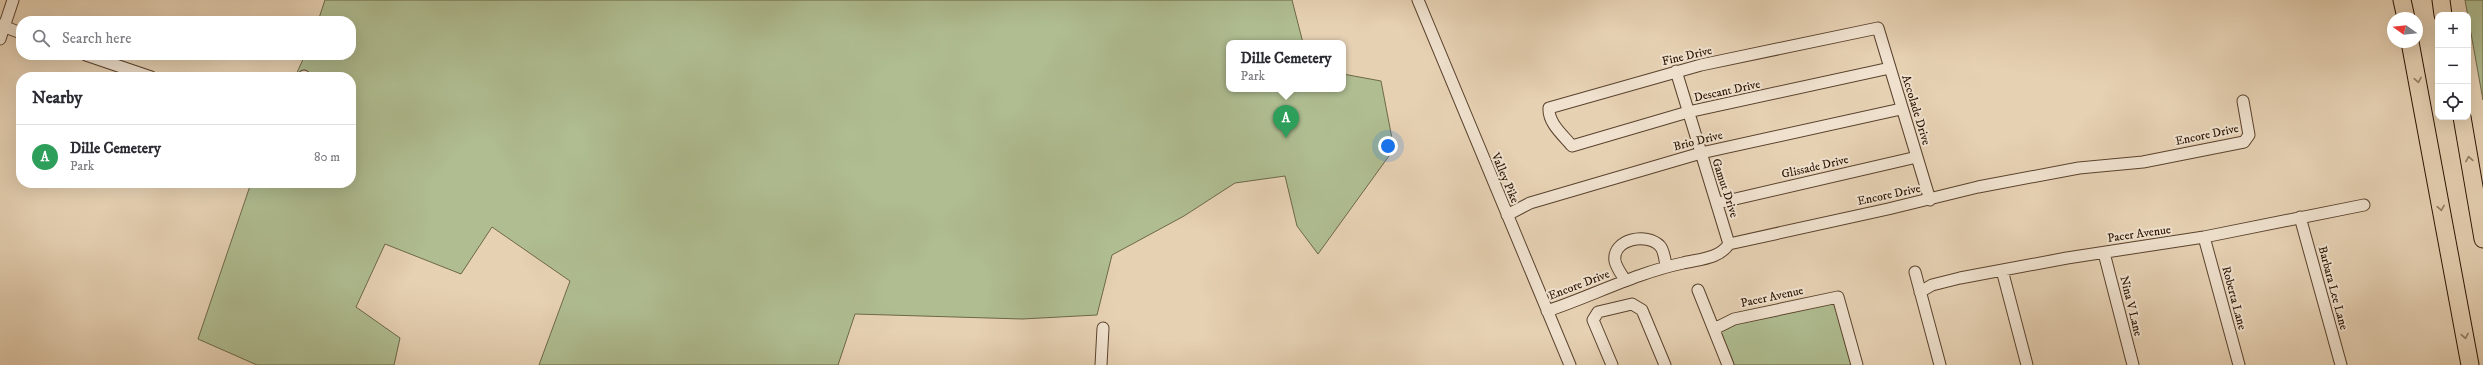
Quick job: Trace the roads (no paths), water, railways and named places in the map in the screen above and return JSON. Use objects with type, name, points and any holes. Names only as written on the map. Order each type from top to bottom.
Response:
[{"type":"highway","points":[[2402,0],[2405,12]]},
{"type":"highway","points":[[2441,0],[2443,12]]},
{"type":"highway","points":[[2411,48],[2470,365]]},
{"type":"highway","points":[[2463,120],[2483,239]]},
{"type":"street","points":[[0,39],[2,26],[14,0]]},
{"type":"street","name":"Valley Pike","points":[[1418,0],[1570,365]]},
{"type":"street","points":[[2,26],[16,31]]},
{"type":"street","name":"Accolade Drive","points":[[1878,28],[1901,110],[1918,157],[1930,200]]},
{"type":"street","name":"Fine Drive","points":[[1572,146],[1552,122],[1549,108],[1676,71],[1878,28]]},
{"type":"street","points":[[101,60],[135,72]]},
{"type":"street","name":"Descant Drive","points":[[1572,146],[1688,112],[1890,68]]},
{"type":"street","name":"Gamut Drive","points":[[1676,71],[1700,153],[1718,203],[1729,244]]},
{"type":"street","name":"Encore Drive","points":[[1547,311],[1604,291],[1625,280],[1666,266],[1715,256],[1729,244],[1930,200],[1994,184],[2079,168],[2143,162],[2244,142],[2248,139],[2249,131],[2243,101]]},
{"type":"street","name":"Brio Drive","points":[[1507,215],[1530,203],[1700,153],[1901,110]]},
{"type":"street","name":"Glissade Drive","points":[[1718,203],[1918,157]]},
{"type":"street","name":"Pacer Avenue","points":[[1920,292],[1932,285],[2002,270],[2104,252],[2204,237],[2364,205]]},
{"type":"street","name":"Barbara Lee Lane","points":[[2300,217],[2341,365]]},
{"type":"street","name":"Roberta Lane","points":[[2204,237],[2239,365]]},
{"type":"street","points":[[1625,280],[1615,263],[1615,255],[1619,247],[1632,239],[1644,239],[1657,243],[1661,247],[1666,266]]},
{"type":"street","name":"Nina V Lane","points":[[2104,252],[2133,365]]},
{"type":"street","points":[[2002,270],[2027,365]]},
{"type":"street","points":[[1914,272],[1940,365]]},
{"type":"street","points":[[1698,290],[1728,365]]},
{"type":"street","name":"Pacer Avenue","points":[[1714,329],[1734,319],[1838,297],[1857,365]]},
{"type":"street","points":[[1612,365],[1593,320],[1598,312],[1632,304],[1639,307],[1665,365]]},
{"type":"street","points":[[1102,365],[1103,328]]},
{"type":"place","name":"Dille Cemetery","points":[[1286,138]]}]
